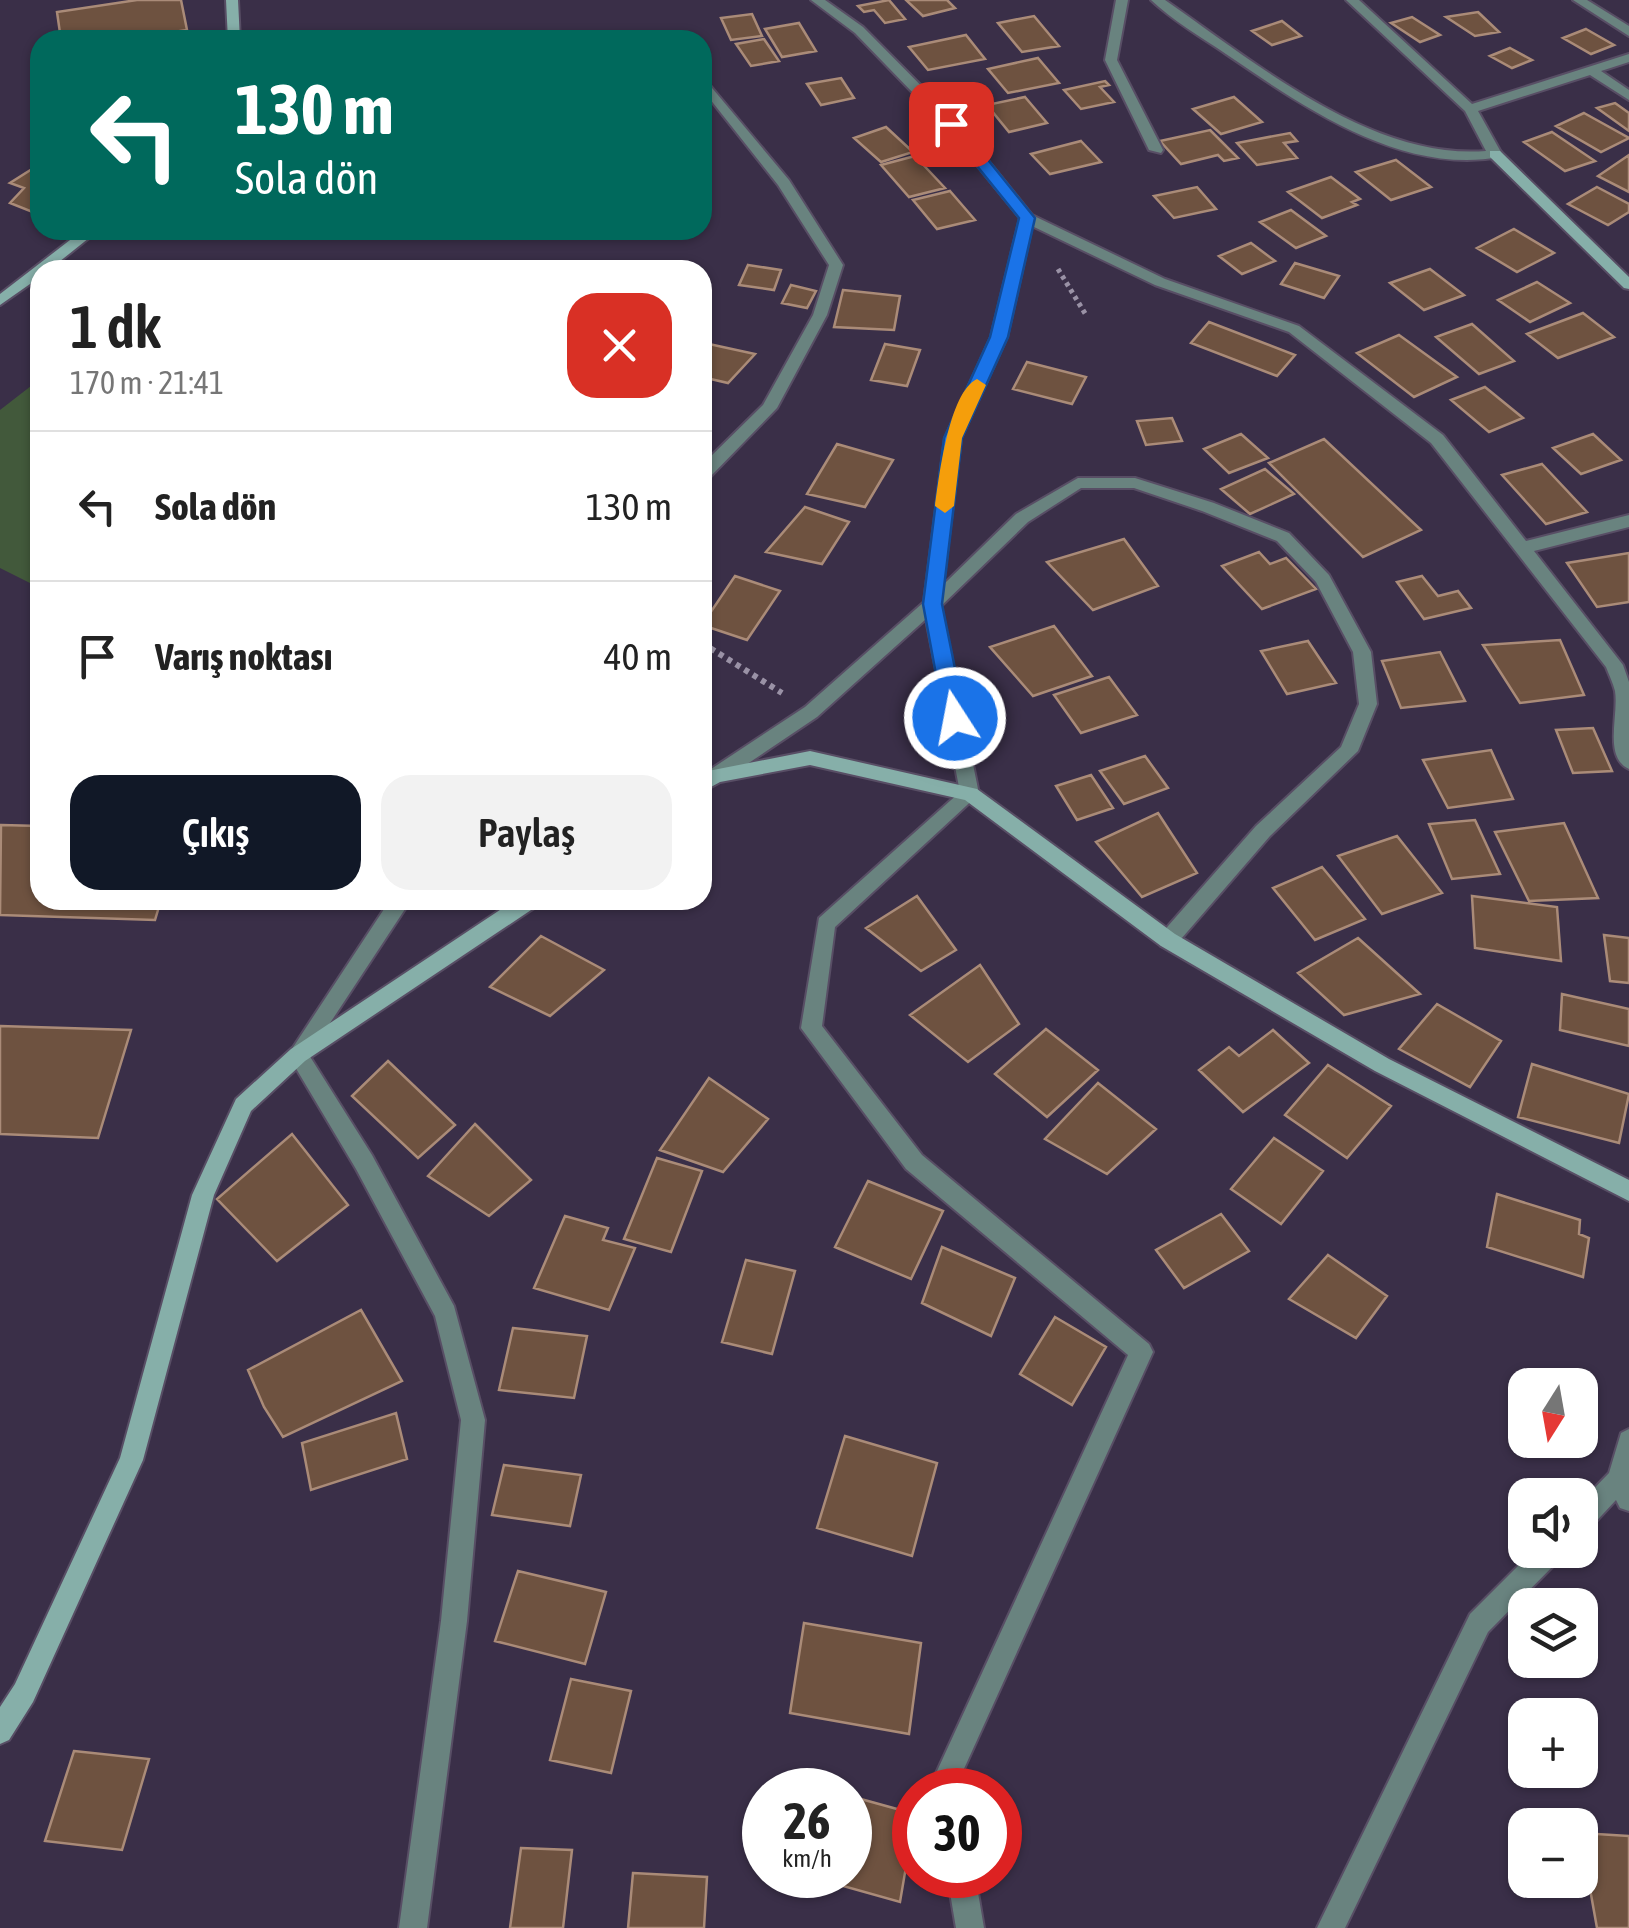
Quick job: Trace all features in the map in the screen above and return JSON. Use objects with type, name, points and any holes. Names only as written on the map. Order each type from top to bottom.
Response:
[{"type":"street","points":[[232,0],[234,30]]},
{"type":"street","points":[[817,0],[859,30],[951,124],[1027,218],[1175,288],[1294,329],[1437,439],[1614,666],[1624,692],[1624,754],[1629,762]]},
{"type":"street","points":[[1122,0],[1110,60],[1156,150]]},
{"type":"street","points":[[1157,0],[1349,123],[1402,146],[1450,156],[1495,154]]},
{"type":"street","points":[[1352,0],[1470,108],[1495,154],[1629,285]]},
{"type":"street","points":[[1579,0],[1629,32]]},
{"type":"street","points":[[1470,108],[1629,58]]},
{"type":"street","points":[[1590,70],[1629,96]]},
{"type":"street","points":[[712,93],[784,183],[836,266],[820,316],[770,408],[712,465]]},
{"type":"street","points":[[970,794],[932,604],[953,438],[999,337],[1027,218]]},
{"type":"street","points":[[53,260],[79,240]]},
{"type":"street","points":[[0,301],[30,278]]},
{"type":"street","points":[[712,778],[812,712],[1022,518],[1078,484],[1135,483],[1208,507],[1283,537],[1322,579],[1362,652],[1368,704],[1349,751],[1263,831],[1168,940]]},
{"type":"street","points":[[1522,548],[1629,521]]},
{"type":"street","points":[[712,779],[810,758],[970,794],[1168,940],[1382,1066],[1629,1191]]},
{"type":"street","points":[[951,1768],[1141,1352],[914,1162],[811,1028],[826,924],[970,794]]},
{"type":"street","points":[[298,1054],[394,910]]},
{"type":"street","points":[[0,1732],[24,1693],[132,1460],[203,1195],[243,1105],[298,1054],[515,910]]},
{"type":"street","points":[[298,1054],[364,1162],[446,1314],[472,1420],[454,1620],[413,1928]]},
{"type":"street","points":[[1598,1507],[1624,1489],[1629,1441]]},
{"type":"street","points":[[1330,1928],[1480,1623],[1533,1568]]},
{"type":"street","points":[[965,1898],[970,1928]]},
{"type":"path","points":[[712,650],[812,712]]},
{"type":"green space","points":[[30,387],[30,583],[0,568],[0,410]]},
{"type":"building","points":[[137,0],[181,0],[187,30],[60,30],[57,12]]},
{"type":"building","points":[[889,0],[905,19],[885,23],[874,10],[864,12],[858,6]]},
{"type":"building","points":[[906,0],[947,0],[955,8],[923,16]]},
{"type":"building","points":[[1478,12],[1499,32],[1475,36],[1446,17]]},
{"type":"building","points":[[752,14],[762,36],[731,40],[721,18]]},
{"type":"building","points":[[1034,16],[1059,46],[1022,52],[998,23]]},
{"type":"building","points":[[1412,17],[1440,35],[1420,42],[1391,23]]},
{"type":"building","points":[[1282,21],[1301,36],[1272,45],[1252,31]]},
{"type":"building","points":[[799,23],[816,51],[782,57],[765,29]]},
{"type":"building","points":[[1586,29],[1614,45],[1591,54],[1563,38]]},
{"type":"building","points":[[966,35],[985,59],[928,70],[909,47]]},
{"type":"building","points":[[764,39],[779,61],[751,66],[736,44]]},
{"type":"building","points":[[1510,48],[1532,60],[1512,68],[1490,56]]},
{"type":"building","points":[[1038,58],[1059,83],[1008,93],[988,69]]},
{"type":"building","points":[[841,78],[854,98],[821,105],[807,84]]},
{"type":"building","points":[[1105,81],[1109,85],[1100,87],[1114,102],[1081,109],[1064,90]]},
{"type":"building","points":[[1025,97],[1047,123],[1009,132],[987,105]]},
{"type":"building","points":[[1234,97],[1262,122],[1221,134],[1193,109]]},
{"type":"building","points":[[1615,103],[1629,113],[1629,131],[1597,108]]},
{"type":"building","points":[[1584,113],[1629,138],[1601,152],[1556,126]]},
{"type":"building","points":[[886,127],[913,152],[881,162],[854,138]]},
{"type":"building","points":[[1210,130],[1238,158],[1224,161],[1218,155],[1181,164],[1160,141]]},
{"type":"building","points":[[1552,132],[1595,161],[1565,171],[1524,142]]},
{"type":"building","points":[[1290,133],[1297,141],[1284,143],[1297,158],[1257,165],[1237,143]]},
{"type":"building","points":[[1081,141],[1101,162],[1050,174],[1031,154]]},
{"type":"building","points":[[1629,155],[1629,192],[1598,176]]},
{"type":"building","points":[[915,156],[945,188],[909,197],[881,165]]},
{"type":"building","points":[[1396,160],[1431,187],[1391,200],[1356,172]]},
{"type":"building","points":[[30,170],[30,211],[10,203],[24,188],[10,183]]},
{"type":"building","points":[[1331,177],[1360,199],[1352,202],[1357,205],[1322,218],[1288,192]]},
{"type":"building","points":[[1197,187],[1216,209],[1174,218],[1154,196]]},
{"type":"building","points":[[1597,187],[1629,204],[1629,212],[1608,225],[1568,204]]},
{"type":"building","points":[[950,191],[975,220],[937,229],[913,200]]},
{"type":"building","points":[[1291,210],[1326,236],[1296,248],[1260,222]]},
{"type":"building","points":[[1514,229],[1554,253],[1517,272],[1477,248]]},
{"type":"building","points":[[1251,243],[1275,261],[1242,274],[1219,256]]},
{"type":"building","points":[[1295,263],[1339,276],[1324,298],[1281,284]]},
{"type":"building","points":[[748,265],[781,270],[774,290],[739,285]]},
{"type":"building","points":[[1430,269],[1464,295],[1424,310],[1390,283]]},
{"type":"building","points":[[1537,282],[1570,303],[1530,322],[1498,300]]},
{"type":"building","points":[[791,285],[816,291],[807,308],[782,303]]},
{"type":"building","points":[[843,290],[900,296],[894,330],[834,327]]},
{"type":"building","points":[[1583,313],[1614,337],[1558,358],[1527,334]]},
{"type":"building","points":[[1209,322],[1295,355],[1277,376],[1191,343]]},
{"type":"building","points":[[1472,324],[1514,361],[1479,374],[1436,337]]},
{"type":"building","points":[[1399,335],[1457,377],[1414,397],[1357,353]]},
{"type":"building","points":[[885,344],[920,350],[907,386],[871,380]]},
{"type":"building","points":[[712,345],[755,354],[728,383],[712,379]]},
{"type":"building","points":[[1027,362],[1086,377],[1072,404],[1013,389]]},
{"type":"building","points":[[1485,387],[1523,418],[1489,432],[1451,400]]},
{"type":"building","points":[[1172,418],[1182,441],[1146,445],[1137,421]]},
{"type":"building","points":[[1241,434],[1268,458],[1229,473],[1204,449]]},
{"type":"building","points":[[1593,434],[1621,460],[1581,474],[1553,448]]},
{"type":"building","points":[[1324,439],[1421,530],[1363,557],[1269,463]]},
{"type":"building","points":[[837,444],[893,460],[865,507],[807,494]]},
{"type":"building","points":[[1542,464],[1587,512],[1546,524],[1502,475]]},
{"type":"building","points":[[1265,469],[1294,494],[1250,514],[1221,489]]},
{"type":"building","points":[[805,507],[849,522],[822,564],[766,552]]},
{"type":"building","points":[[1124,539],[1158,586],[1093,610],[1047,562]]},
{"type":"building","points":[[1259,552],[1270,564],[1286,558],[1316,589],[1262,609],[1222,566]]},
{"type":"building","points":[[1629,553],[1629,602],[1597,607],[1567,563]]},
{"type":"building","points":[[735,576],[780,591],[747,640],[712,628],[712,610]]},
{"type":"building","points":[[1422,576],[1438,596],[1458,591],[1471,608],[1424,619],[1397,582]]},
{"type":"building","points":[[1054,626],[1092,676],[1033,696],[990,647]]},
{"type":"building","points":[[1560,640],[1584,695],[1520,703],[1483,645]]},
{"type":"building","points":[[1308,641],[1336,683],[1287,694],[1261,651]]},
{"type":"building","points":[[1440,652],[1465,701],[1401,708],[1382,661]]},
{"type":"building","points":[[1109,677],[1137,715],[1081,733],[1054,695]]},
{"type":"building","points":[[1593,728],[1612,771],[1573,773],[1556,730]]},
{"type":"building","points":[[1491,750],[1513,799],[1448,808],[1423,760]]},
{"type":"building","points":[[1145,756],[1168,788],[1124,804],[1100,771]]},
{"type":"building","points":[[1091,775],[1113,808],[1077,820],[1056,786]]},
{"type":"building","points":[[1158,813],[1197,873],[1142,897],[1096,842]]},
{"type":"building","points":[[1475,820],[1500,874],[1452,879],[1429,824]]},
{"type":"building","points":[[1564,823],[1598,898],[1529,901],[1495,832]]},
{"type":"building","points":[[1,825],[30,826],[30,910],[158,910],[155,920],[0,915]]},
{"type":"building","points":[[1397,836],[1442,893],[1382,914],[1338,856]]},
{"type":"building","points":[[1322,867],[1365,919],[1315,940],[1273,888]]},
{"type":"building","points":[[917,896],[956,950],[921,971],[866,928]]},
{"type":"building","points":[[1472,896],[1557,907],[1561,961],[1475,948]]},
{"type":"building","points":[[1604,935],[1629,938],[1629,983],[1610,981]]},
{"type":"building","points":[[541,936],[604,970],[550,1016],[490,987]]},
{"type":"building","points":[[1358,938],[1420,994],[1344,1015],[1298,973]]},
{"type":"building","points":[[980,965],[1019,1024],[968,1062],[910,1015]]},
{"type":"building","points":[[1562,994],[1629,1009],[1629,1046],[1560,1030]]},
{"type":"building","points":[[1437,1004],[1501,1041],[1470,1087],[1399,1049]]},
{"type":"building","points":[[0,1026],[131,1030],[98,1138],[0,1134]]},
{"type":"building","points":[[1046,1029],[1098,1070],[1047,1117],[995,1074]]},
{"type":"building","points":[[1273,1030],[1309,1063],[1243,1112],[1199,1070],[1229,1047],[1239,1056]]},
{"type":"building","points":[[388,1061],[455,1125],[418,1158],[352,1096]]},
{"type":"building","points":[[1532,1064],[1629,1094],[1619,1143],[1518,1117]]},
{"type":"building","points":[[1328,1065],[1391,1106],[1347,1158],[1285,1115]]},
{"type":"building","points":[[709,1078],[768,1119],[723,1172],[660,1150]]},
{"type":"building","points":[[1098,1083],[1156,1129],[1107,1174],[1045,1139]]},
{"type":"building","points":[[475,1124],[531,1180],[489,1216],[428,1176]]},
{"type":"building","points":[[292,1134],[348,1205],[277,1261],[217,1199]]},
{"type":"building","points":[[1274,1138],[1323,1171],[1281,1224],[1231,1189]]},
{"type":"building","points":[[657,1158],[702,1171],[671,1252],[624,1239]]},
{"type":"building","points":[[868,1181],[943,1211],[911,1279],[835,1247]]},
{"type":"building","points":[[1497,1194],[1580,1220],[1579,1234],[1589,1238],[1583,1277],[1487,1247]]},
{"type":"building","points":[[1221,1214],[1249,1251],[1184,1288],[1156,1250]]},
{"type":"building","points":[[565,1216],[608,1228],[603,1240],[635,1248],[609,1310],[534,1288]]},
{"type":"building","points":[[942,1247],[1015,1278],[991,1336],[922,1303]]},
{"type":"building","points":[[1328,1255],[1387,1296],[1356,1338],[1289,1299]]},
{"type":"building","points":[[746,1260],[795,1271],[772,1354],[722,1342]]},
{"type":"building","points":[[361,1310],[402,1381],[283,1437],[248,1370]]},
{"type":"building","points":[[1055,1317],[1106,1347],[1072,1405],[1020,1374]]},
{"type":"building","points":[[513,1328],[587,1336],[574,1398],[499,1390]]},
{"type":"building","points":[[396,1413],[407,1459],[311,1490],[302,1443]]},
{"type":"building","points":[[845,1436],[937,1463],[912,1556],[817,1528]]},
{"type":"building","points":[[504,1465],[581,1475],[570,1526],[492,1515]]},
{"type":"building","points":[[518,1571],[606,1592],[585,1664],[495,1641]]},
{"type":"building","points":[[804,1623],[921,1643],[909,1734],[790,1713]]},
{"type":"building","points":[[571,1679],[631,1691],[611,1773],[550,1760]]},
{"type":"building","points":[[74,1751],[149,1759],[122,1850],[45,1841]]},
{"type":"building","points":[[872,1802],[892,1808],[892,1898],[901,1898],[900,1902],[872,1894]]},
{"type":"building","points":[[1598,1834],[1629,1836],[1629,1928],[1597,1928],[1592,1898],[1598,1898]]},
{"type":"building","points":[[521,1848],[572,1850],[563,1928],[510,1928]]},
{"type":"building","points":[[633,1873],[707,1877],[704,1928],[628,1928]]},
{"type":"slow traffic","points":[[945,506],[953,438],[977,385]]},
{"type":"route","points":[[951,124],[1027,218],[999,337],[953,438],[932,604],[955,718]]}]
